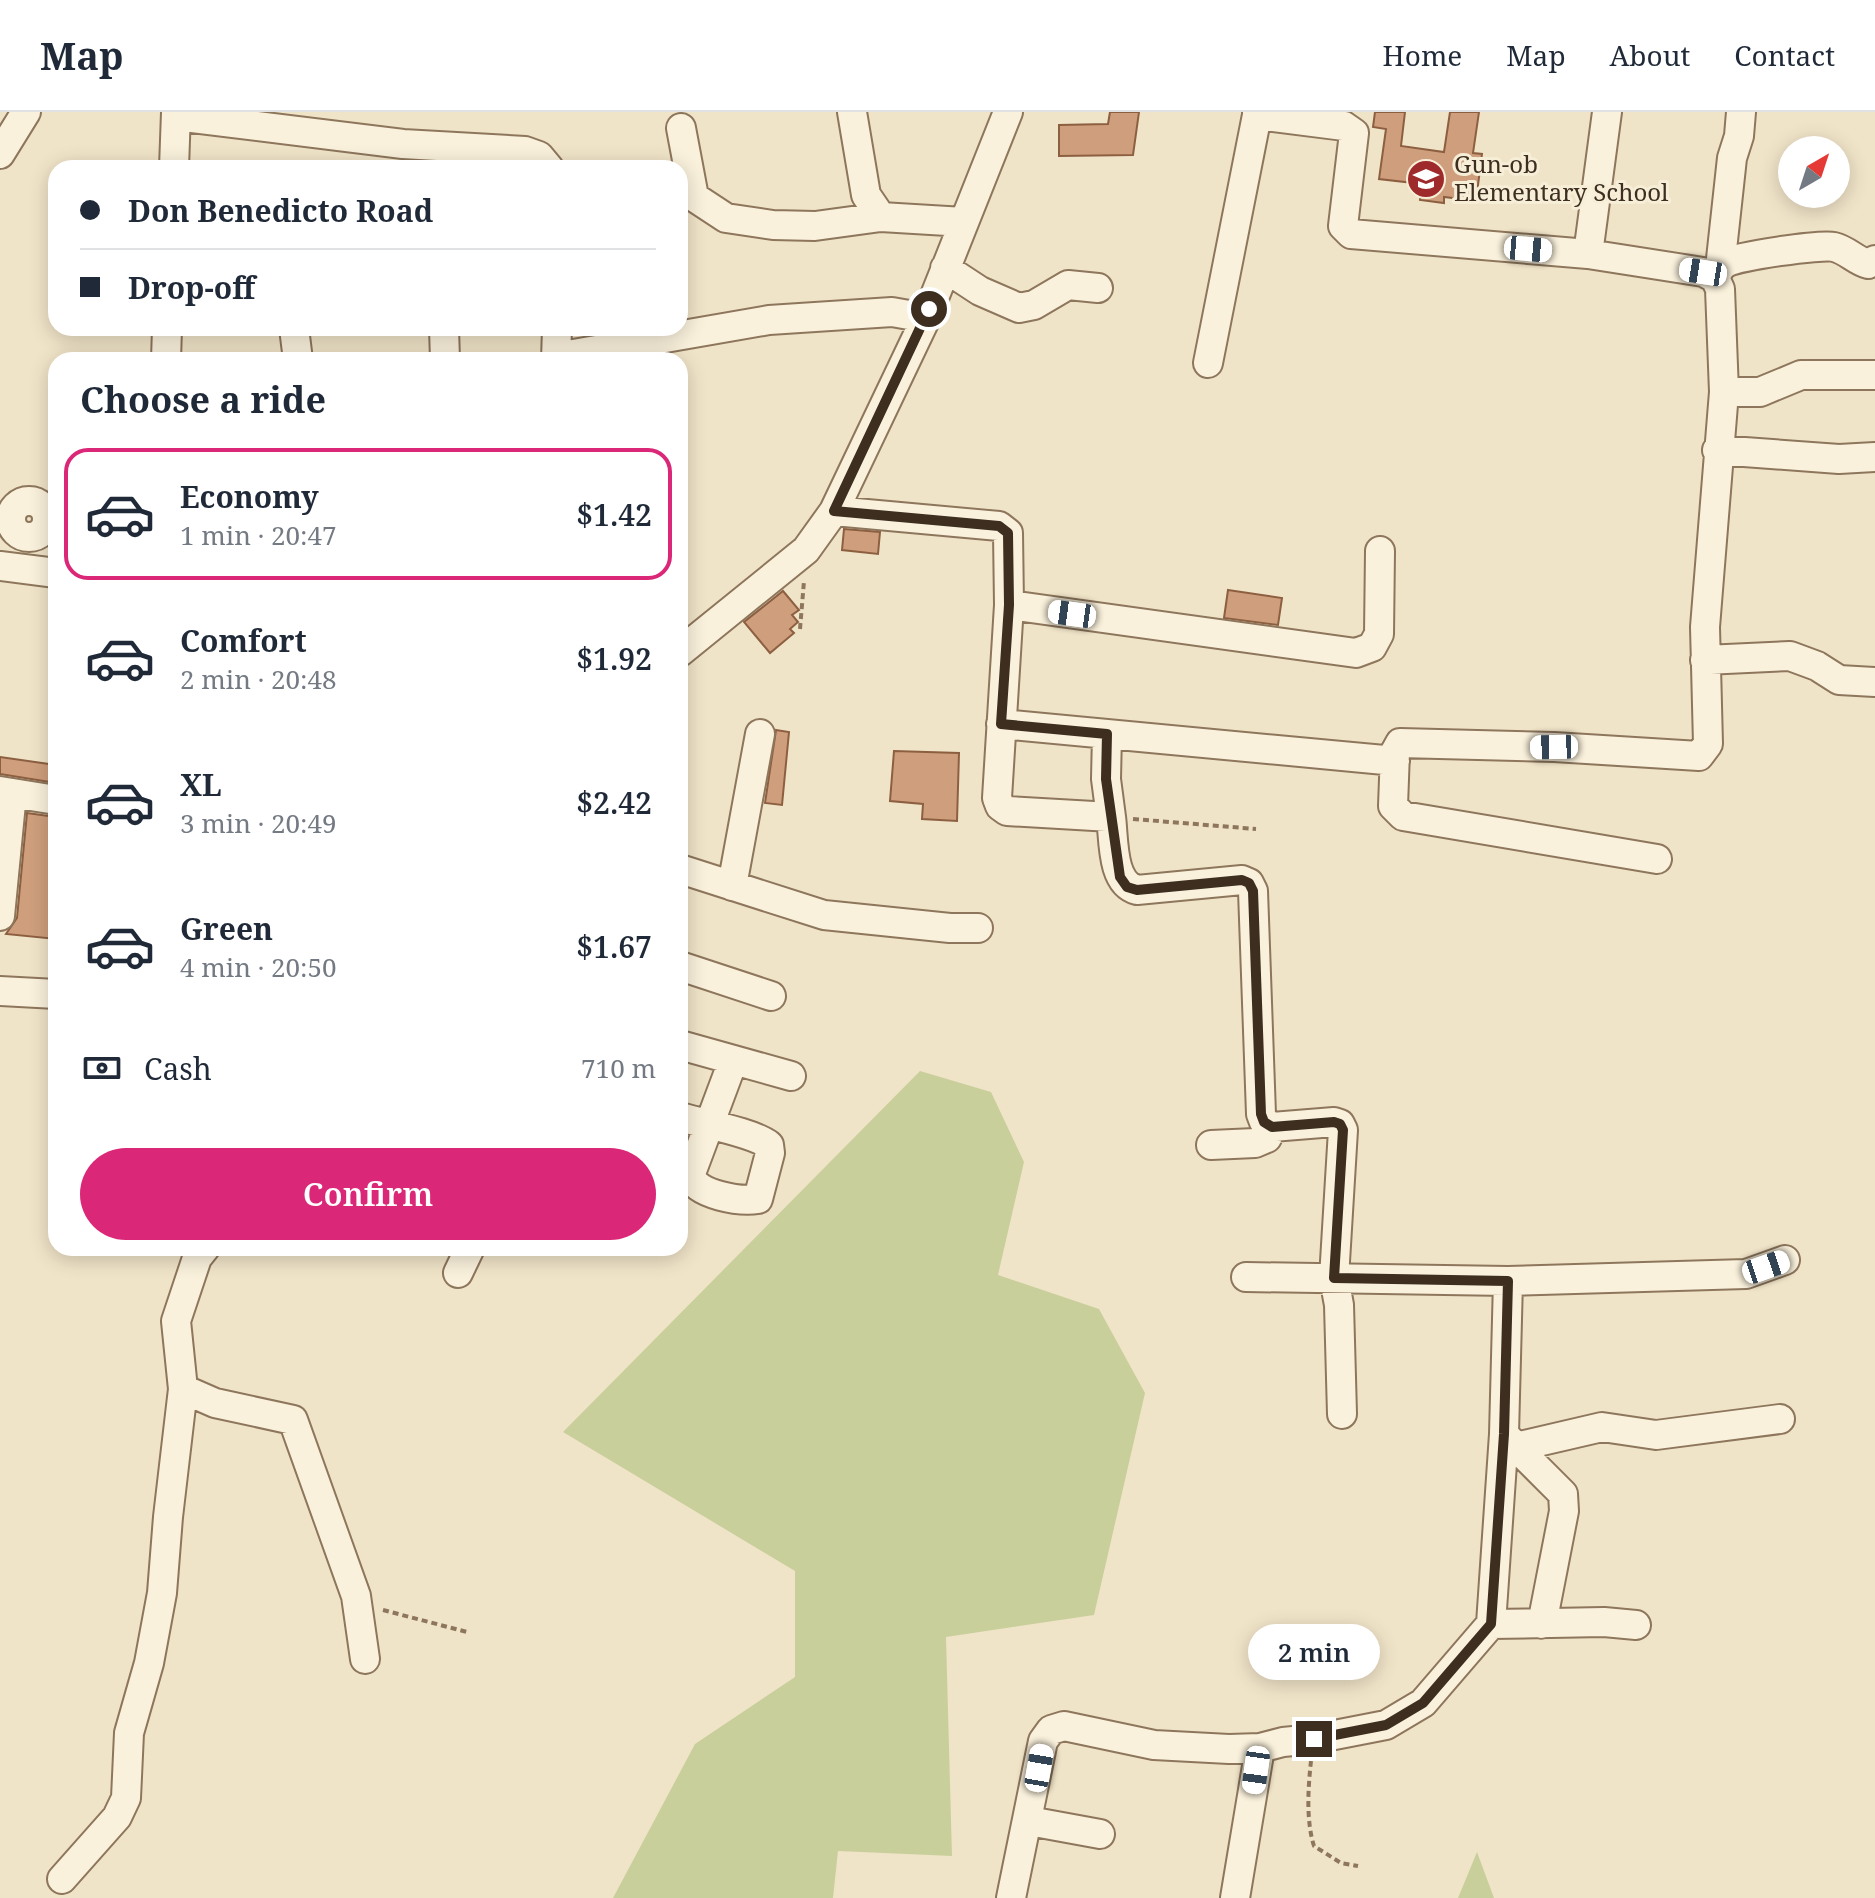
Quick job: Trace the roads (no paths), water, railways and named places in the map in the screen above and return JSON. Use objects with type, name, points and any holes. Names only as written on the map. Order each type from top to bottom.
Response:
[{"type":"street","points":[[0,154],[26,112]]},
{"type":"street","points":[[852,112],[866,195],[881,217]]},
{"type":"street","points":[[688,646],[806,550],[834,511],[926,318],[1008,112]]},
{"type":"street","points":[[1588,254],[1607,112]]},
{"type":"street","points":[[1657,859],[1403,816],[1393,806],[1395,752],[1400,743],[1610,749],[1699,756],[1708,744],[1705,627],[1724,392],[1717,273],[1741,112]]},
{"type":"street","points":[[1208,363],[1257,113],[1344,126],[1354,133],[1343,226],[1351,234],[1588,254],[1717,273],[1728,262],[1751,255],[1818,246],[1834,247],[1868,264],[1875,260]]},
{"type":"street","points":[[174,160],[176,114],[442,158],[525,151],[542,160]]},
{"type":"street","points":[[681,128],[687,160]]},
{"type":"street","points":[[688,165],[694,197],[726,218],[773,225],[815,226],[881,217],[964,222]]},
{"type":"street","points":[[945,268],[980,291],[1019,308],[1034,305],[1068,285],[1098,288]]},
{"type":"street","points":[[688,335],[769,320],[892,312],[926,318]]},
{"type":"street","points":[[594,352],[682,336]]},
{"type":"street","points":[[1724,392],[1760,392],[1801,375],[1875,375]]},
{"type":"street","points":[[1717,450],[1839,459],[1875,457]]},
{"type":"street","points":[[834,511],[999,526],[1008,533],[1009,605],[997,798],[1000,806],[1007,811],[1111,817]]},
{"type":"street","points":[[1009,605],[1356,653],[1372,647],[1379,634],[1380,551]]},
{"type":"street","points":[[0,566],[48,572]]},
{"type":"street","points":[[1705,660],[1790,656],[1817,666],[1839,680],[1875,682]]},
{"type":"street","points":[[1001,724],[1395,761]]},
{"type":"street","points":[[732,886],[760,734]]},
{"type":"street","points":[[1107,734],[1106,779],[1120,877],[1127,887],[1137,890],[1242,880],[1249,883],[1253,891],[1261,1114],[1264,1122],[1272,1127],[1334,1122],[1340,1124],[1343,1130],[1334,1278],[1339,1305],[1342,1414]]},
{"type":"street","points":[[0,916],[6,792],[48,799]]},
{"type":"street","points":[[688,872],[824,915],[978,928]]},
{"type":"street","points":[[688,969],[771,996]]},
{"type":"street","points":[[0,991],[48,994]]},
{"type":"street","points":[[688,1047],[791,1076]]},
{"type":"street","points":[[688,1119],[710,1126],[733,1061]]},
{"type":"street","points":[[1211,1145],[1255,1143],[1267,1138],[1272,1127]]},
{"type":"street","points":[[62,1879],[117,1817],[126,1798],[129,1733],[149,1663],[162,1593],[183,1389],[176,1321],[199,1256]]},
{"type":"street","points":[[1246,1277],[1508,1281],[1746,1274],[1785,1260]]},
{"type":"street","points":[[1011,1898],[1043,1741],[1051,1730],[1064,1726],[1154,1745],[1229,1749],[1260,1748],[1386,1725],[1423,1703],[1491,1624],[1510,1441],[1508,1281]]},
{"type":"street","points":[[183,1389],[215,1403],[293,1420],[357,1604],[365,1659]]},
{"type":"street","points":[[1510,1441],[1602,1427],[1656,1435],[1780,1419]]},
{"type":"street","points":[[1510,1441],[1563,1494],[1564,1511],[1542,1624]]},
{"type":"street","points":[[1491,1624],[1604,1622],[1636,1625]]},
{"type":"street","points":[[1235,1898],[1260,1748]]},
{"type":"street","points":[[1029,1821],[1100,1834]]},
{"type":"place","name":"Gun-ob Elementary School","points":[[1426,179]]}]
